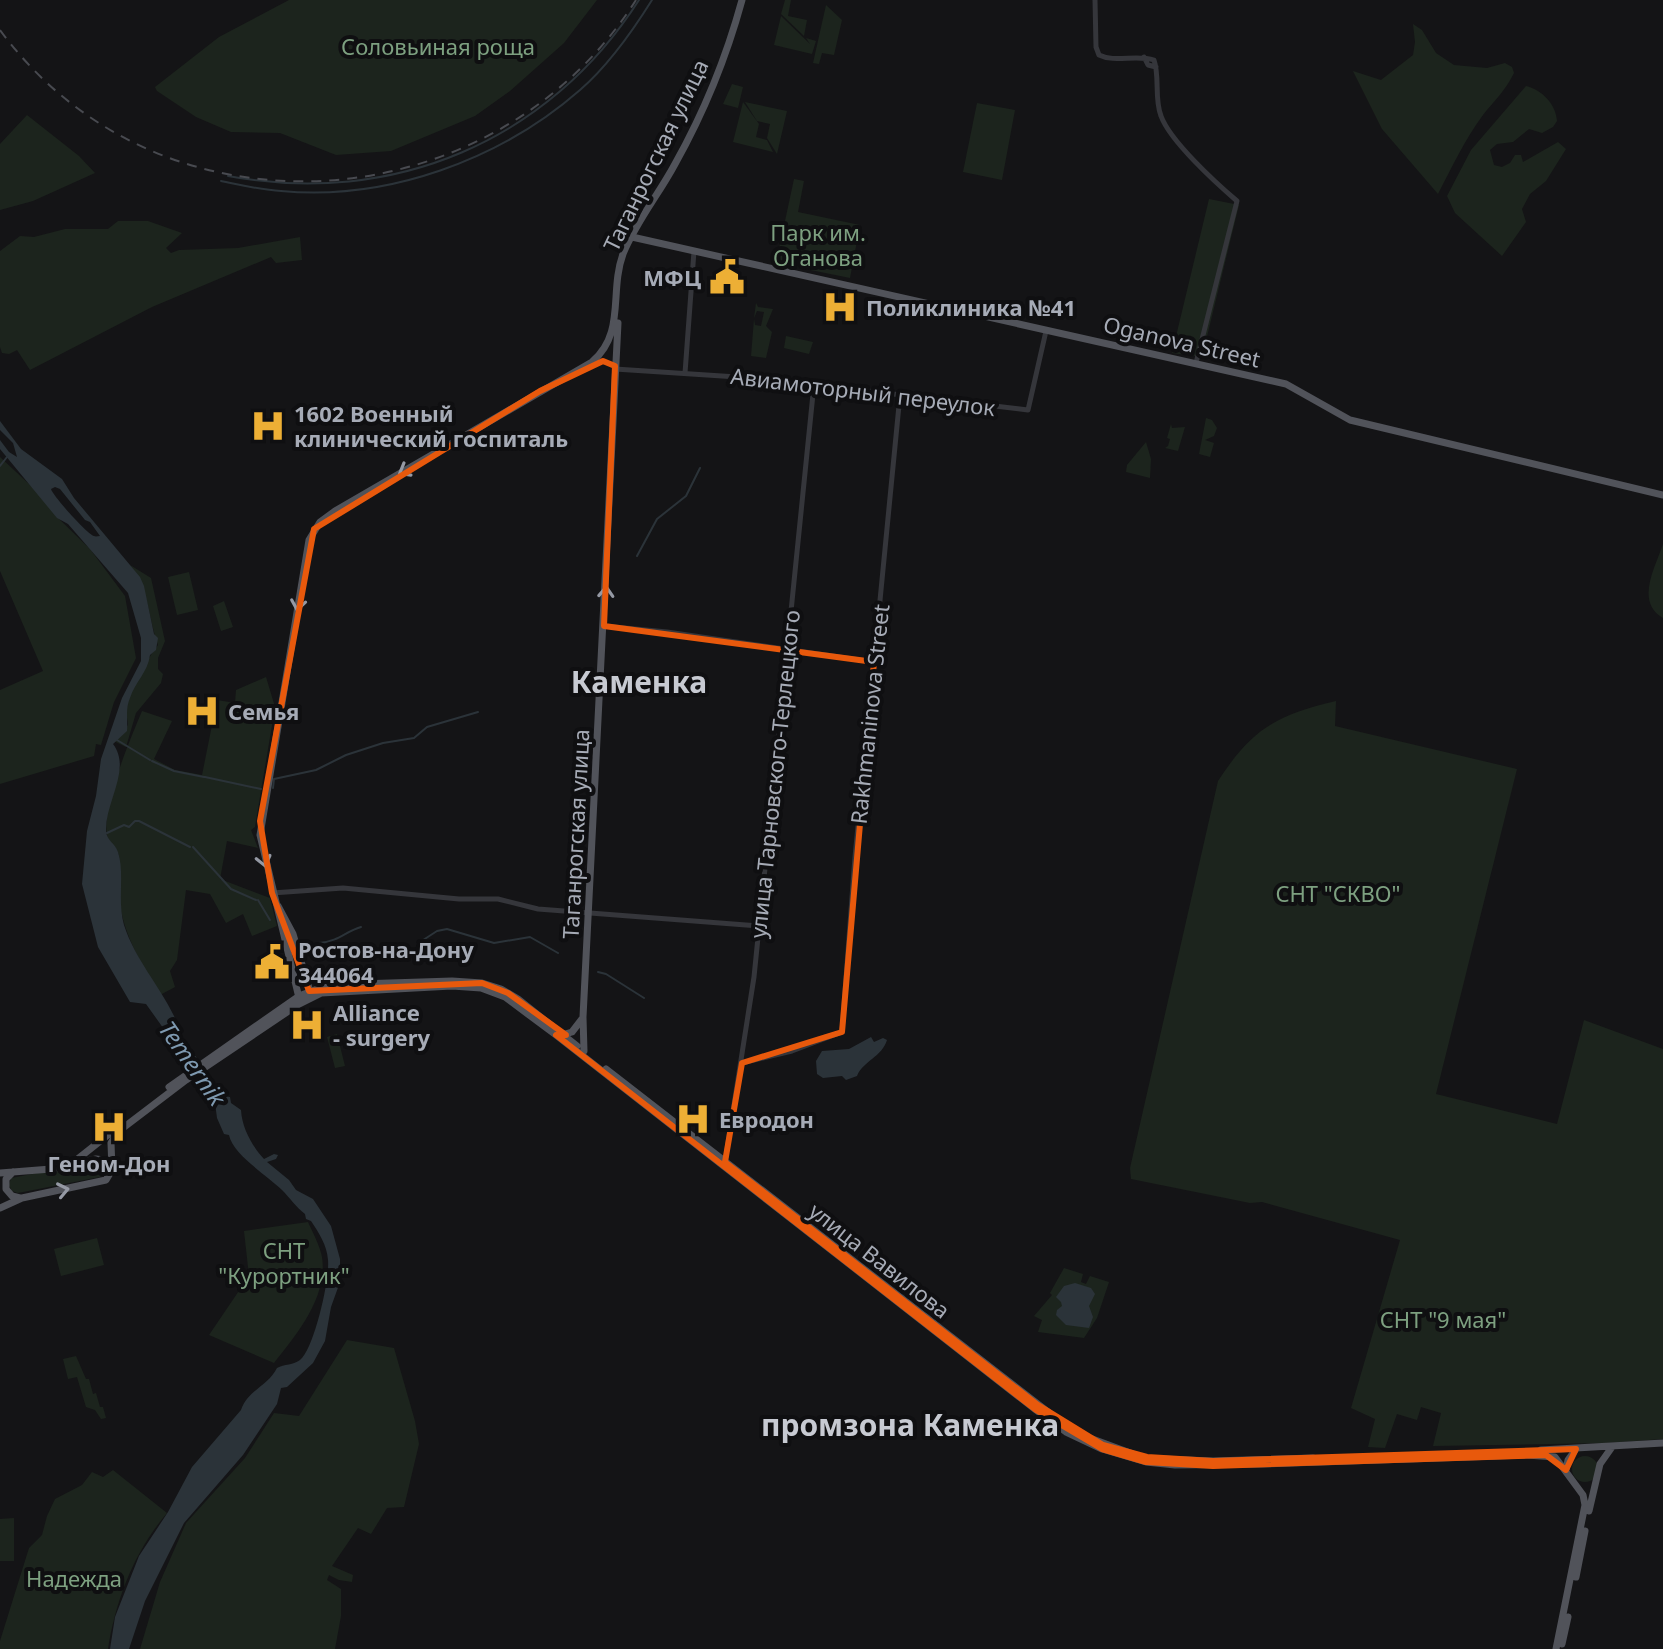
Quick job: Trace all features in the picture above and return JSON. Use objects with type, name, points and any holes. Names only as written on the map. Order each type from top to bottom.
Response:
[{"type":"main road","name":"Таганрогская улица","points":[[592,362],[605,350],[613,329],[618,274],[624,252],[680,160],[745,0]]},
{"type":"main road","name":"Таганрогская улица","points":[[584,1051],[583,1017],[615,367],[623,275],[634,237]]},
{"type":"main road","name":"Oganova Street","points":[[634,237],[1286,384],[1350,420],[1663,495]]},
{"type":"main road","points":[[299,1000],[260,842],[260,821],[308,548],[314,529],[335,511],[592,362],[606,362],[615,367]]},
{"type":"main road","points":[[272,893],[293,934],[310,994]]},
{"type":"main road","points":[[286,949],[300,964]]},
{"type":"main road","name":"улица Вавилова","points":[[70,1165],[185,1078],[310,994],[472,987],[505,997],[584,1051],[1045,1410],[1103,1445],[1147,1457],[1213,1461],[1579,1449],[1663,1443]]},
{"type":"main road","points":[[560,1035],[578,1027],[583,1017]]},
{"type":"main road","name":"улица Вавилова","points":[[560,1035],[1036,1410],[1066,1432],[1102,1449],[1146,1462],[1213,1466],[1546,1455],[1555,1457],[1566,1470]]},
{"type":"main road","points":[[0,1208],[22,1198],[103,1182],[112,1168],[111,1143],[117,1131]]},
{"type":"main road","points":[[0,1173],[101,1159],[112,1168]]},
{"type":"main road","points":[[13,1172],[6,1179],[6,1189],[12,1196],[22,1198]]},
{"type":"main road","points":[[1559,1649],[1600,1464],[1612,1447]]},
{"type":"main road","points":[[1559,1649],[1585,1505],[1583,1495],[1566,1470],[1568,1460],[1579,1449],[1594,1454],[1600,1464]]},
{"type":"main road","points":[[1576,1485],[1586,1487],[1596,1482]]},
{"type":"street","points":[[1095,0],[1096,47],[1099,55],[1105,58],[1144,57],[1148,65],[1156,67],[1158,102],[1165,124],[1203,171],[1237,201],[1196,363]]},
{"type":"street","points":[[685,373],[694,251]]},
{"type":"street","name":"Авиамоторный переулок","points":[[615,367],[814,384],[1028,410],[1047,330]]},
{"type":"street","name":"улица Тарновского-Терлецкого","points":[[725,1162],[742,1063],[759,926],[814,384]]},
{"type":"street","name":"Rakhmaninova Street","points":[[742,1063],[792,1051],[842,1032],[900,395]]},
{"type":"street","points":[[604,626],[874,662]]},
{"type":"street","points":[[272,893],[343,888],[459,899],[498,899],[538,909],[759,926]]},
{"type":"highlighted area","points":[[603,361],[615,366],[604,626],[874,662],[842,1032],[742,1063],[725,1162],[1038,1405],[1103,1445],[1147,1457],[1213,1461],[1576,1449],[1566,1470],[1546,1455],[1213,1466],[1146,1462],[1102,1449],[1036,1410],[556,1035],[566,1035],[508,993],[482,983],[309,991],[272,893],[260,821],[314,529],[540,391]]},
{"type":"green space","name":"Соловьиная роща","points":[[289,0],[597,0],[564,43],[510,91],[475,116],[391,151],[336,155],[280,133],[231,132],[196,117],[157,91],[155,87],[219,37]]},
{"type":"green space","points":[[785,0],[791,0],[788,16],[807,20],[804,36],[781,14]]},
{"type":"green space","points":[[826,5],[842,20],[834,55],[822,53],[819,64],[813,63]]},
{"type":"green space","points":[[781,16],[810,44],[806,38],[816,41],[812,54],[774,45]]},
{"type":"green space","points":[[1413,24],[1422,30],[1436,53],[1454,65],[1487,68],[1505,63],[1512,67],[1514,73],[1470,134],[1438,194],[1382,129],[1353,71],[1381,80],[1413,55]]},
{"type":"green space","points":[[732,84],[743,87],[738,108],[723,104]]},
{"type":"green space","points":[[1526,86],[1547,99],[1557,121],[1542,133],[1529,129],[1513,142],[1497,144],[1490,150],[1494,165],[1502,167],[1510,163],[1515,155],[1521,155],[1523,162],[1558,142],[1566,149],[1546,181],[1530,194],[1522,209],[1526,222],[1502,256],[1455,213],[1447,196],[1471,150]]},
{"type":"green space","points":[[743,102],[759,124],[756,137],[767,140],[773,152],[733,142]]},
{"type":"green space","points":[[745,102],[787,111],[777,154],[767,138],[770,124],[757,121]]},
{"type":"green space","points":[[977,103],[1015,110],[1002,180],[963,172]]},
{"type":"green space","points":[[27,115],[79,156],[95,173],[33,201],[0,210],[0,144]]},
{"type":"green space","name":"Парк им. Оганова","points":[[794,179],[804,181],[798,212],[860,225],[850,278],[776,263]]},
{"type":"green space","points":[[1209,199],[1239,205],[1202,357],[1172,353]]},
{"type":"green space","points":[[118,221],[148,221],[182,233],[166,248],[171,253],[238,248],[300,237],[302,260],[276,263],[271,257],[152,307],[30,370],[17,350],[2,353],[0,251],[20,236],[34,237],[65,229],[108,229]]},
{"type":"green space","points":[[756,303],[758,307],[773,309],[766,326],[772,332],[766,358],[751,356],[754,319],[755,325],[761,326],[764,312],[757,311],[754,318]]},
{"type":"green space","points":[[786,336],[813,342],[809,354],[784,348]]},
{"type":"green space","points":[[1206,418],[1212,420],[1217,428],[1214,436],[1205,440],[1214,443],[1210,457],[1199,454]]},
{"type":"green space","points":[[1171,424],[1172,428],[1185,427],[1178,451],[1165,448],[1170,439],[1167,438]]},
{"type":"green space","points":[[1146,442],[1151,459],[1150,478],[1126,472],[1127,465]]},
{"type":"green space","points":[[0,457],[43,497],[56,516],[90,549],[125,596],[136,658],[114,702],[101,745],[96,744],[94,756],[0,784],[0,690],[43,671],[0,571]]},
{"type":"green space","points":[[1663,544],[1663,618],[1650,603],[1649,594],[1652,574]]},
{"type":"green space","points":[[130,565],[151,578],[165,641],[158,658],[158,669],[163,674],[161,683],[136,713],[126,747],[114,741],[128,725],[126,711],[130,696],[158,645],[145,593]]},
{"type":"green space","points":[[189,572],[198,610],[177,615],[168,577]]},
{"type":"green space","points":[[224,601],[233,627],[221,631],[213,606]]},
{"type":"green space","points":[[266,677],[275,707],[255,827],[251,830],[258,848],[227,841],[220,879],[270,898],[277,926],[252,936],[243,914],[226,923],[210,894],[186,890],[177,960],[170,971],[175,987],[160,995],[134,949],[121,912],[119,856],[108,838],[106,823],[118,773],[142,711],[172,721],[154,759],[175,770],[202,775],[217,700],[235,703],[236,690]]},
{"type":"green space","name":"СНТ \"СКВО\"","points":[[1336,701],[1335,726],[1517,769],[1436,1094],[1557,1124],[1584,1020],[1663,1049],[1663,1439],[1433,1446],[1441,1413],[1421,1407],[1417,1420],[1397,1414],[1385,1448],[1368,1447],[1375,1419],[1351,1408],[1400,1240],[1262,1202],[1250,1203],[1131,1179],[1130,1168],[1218,781],[1242,749],[1267,727],[1297,712]]},
{"type":"green space","points":[[337,1034],[345,1066],[335,1068],[327,1037]]},
{"type":"green space","points":[[96,1162],[106,1168],[100,1177],[18,1193],[12,1191],[9,1185],[11,1178]]},
{"type":"green space","name":"СНТ \"Курортник\"","points":[[308,1222],[322,1257],[320,1286],[309,1314],[274,1363],[209,1335],[249,1276],[244,1231]]},
{"type":"green space","points":[[97,1238],[104,1265],[61,1276],[54,1249]]},
{"type":"green space","points":[[1064,1268],[1083,1274],[1081,1282],[1086,1284],[1090,1276],[1109,1282],[1097,1318],[1084,1338],[1038,1332],[1042,1320],[1034,1316],[1052,1295],[1050,1293]]},
{"type":"green space","points":[[347,1340],[394,1348],[419,1444],[404,1507],[387,1508],[371,1534],[358,1528],[332,1566],[353,1575],[352,1582],[329,1575],[327,1580],[341,1589],[341,1616],[335,1649],[140,1649],[160,1582],[186,1523],[245,1458],[274,1413],[299,1416]]},
{"type":"green space","points":[[76,1356],[106,1418],[101,1419],[95,1410],[86,1407],[77,1377],[68,1379],[63,1359]]},
{"type":"green space","points":[[1585,1456],[1594,1460],[1598,1469],[1594,1478],[1585,1482],[1576,1478],[1572,1469],[1576,1460]]},
{"type":"green space","name":"Надежда","points":[[113,1470],[167,1513],[145,1544],[128,1577],[108,1649],[0,1649],[29,1548],[42,1535],[55,1499],[82,1485],[92,1472],[103,1477]]},
{"type":"green space","points":[[14,1518],[14,1561],[0,1561],[0,1519]]},
{"type":"water","name":"Temernik","points":[[0,421],[21,449],[62,479],[144,586],[154,634],[158,638],[156,650],[150,655],[128,702],[127,731],[113,744],[120,764],[106,831],[120,860],[124,925],[134,949],[174,1016],[176,1031],[181,1039],[208,1071],[218,1091],[230,1097],[231,1103],[241,1110],[252,1143],[264,1159],[278,1155],[267,1162],[296,1190],[313,1199],[331,1226],[340,1259],[340,1282],[331,1307],[325,1341],[313,1363],[287,1387],[281,1388],[277,1404],[243,1455],[184,1523],[145,1601],[129,1649],[110,1649],[115,1617],[139,1556],[168,1512],[192,1467],[248,1398],[277,1368],[298,1362],[305,1353],[320,1313],[328,1260],[324,1244],[311,1221],[282,1190],[244,1158],[229,1135],[224,1134],[206,1079],[186,1060],[146,1004],[130,1002],[98,947],[82,884],[87,831],[101,759],[122,698],[141,661],[141,638],[128,593],[68,524],[57,518],[0,449],[0,440],[17,457],[13,443],[0,430]],"holes":[[[51,489],[60,489],[90,522],[100,536],[94,536],[85,529]]]},
{"type":"water","points":[[871,1037],[874,1042],[883,1038],[887,1040],[881,1051],[857,1076],[846,1080],[842,1076],[823,1078],[817,1074],[816,1061],[822,1051],[849,1049]]},
{"type":"water","points":[[1075,1283],[1091,1288],[1095,1294],[1089,1306],[1093,1317],[1089,1328],[1066,1325],[1056,1315],[1062,1306],[1056,1297],[1064,1286]]},
{"type":"waterway","points":[[228,176],[289,183],[349,181],[407,171],[462,152],[513,126],[560,91],[602,49],[639,0]]},
{"type":"waterway","points":[[221,181],[281,191],[361,189],[401,182],[478,155],[549,115],[580,90],[619,48],[652,0]]},
{"type":"waterway","points":[[0,466],[7,457]]},
{"type":"waterway","points":[[637,556],[657,519],[686,496],[700,468]]},
{"type":"waterway","points":[[273,788],[274,779],[316,770],[346,755],[383,743],[414,738],[427,727],[478,712]]},
{"type":"waterway","points":[[117,740],[150,760]]},
{"type":"waterway","points":[[152,761],[174,771],[204,777]]},
{"type":"waterway","points":[[205,777],[261,789]]},
{"type":"waterway","points":[[107,833],[139,821],[190,847]]},
{"type":"waterway","points":[[193,847],[231,889],[256,900]]},
{"type":"waterway","points":[[258,900],[270,920]]},
{"type":"waterway","points":[[319,943],[361,927]]},
{"type":"waterway","points":[[417,944],[437,931],[447,929],[494,943],[530,937],[558,953]]},
{"type":"waterway","points":[[598,972],[644,998]]},
{"type":"railway","points":[[0,30],[67,100],[147,149],[234,175],[324,181],[414,165],[499,130],[574,75],[636,0]]},
{"type":"place","name":"МФЦ","points":[[727,277]]},
{"type":"place","name":"Поликлиника №41","points":[[840,307]]},
{"type":"place","name":"1602 Военный клинический госпиталь","points":[[268,426]]},
{"type":"place","name":"Семья","points":[[202,711]]},
{"type":"place","name":"Ростов-на-Дону 344064","points":[[272,962]]},
{"type":"place","name":"Alliance - surgery","points":[[307,1025]]},
{"type":"place","name":"Евродон","points":[[693,1119]]},
{"type":"place","name":"Геном-Дон","points":[[109,1127]]},
{"type":"district","name":"Каменка","points":[[639,681]]},
{"type":"district","name":"промзона Каменка","points":[[910,1424]]},
{"type":"park label","name":"СНТ \"9 мая\"","points":[[1443,1319]]}]
